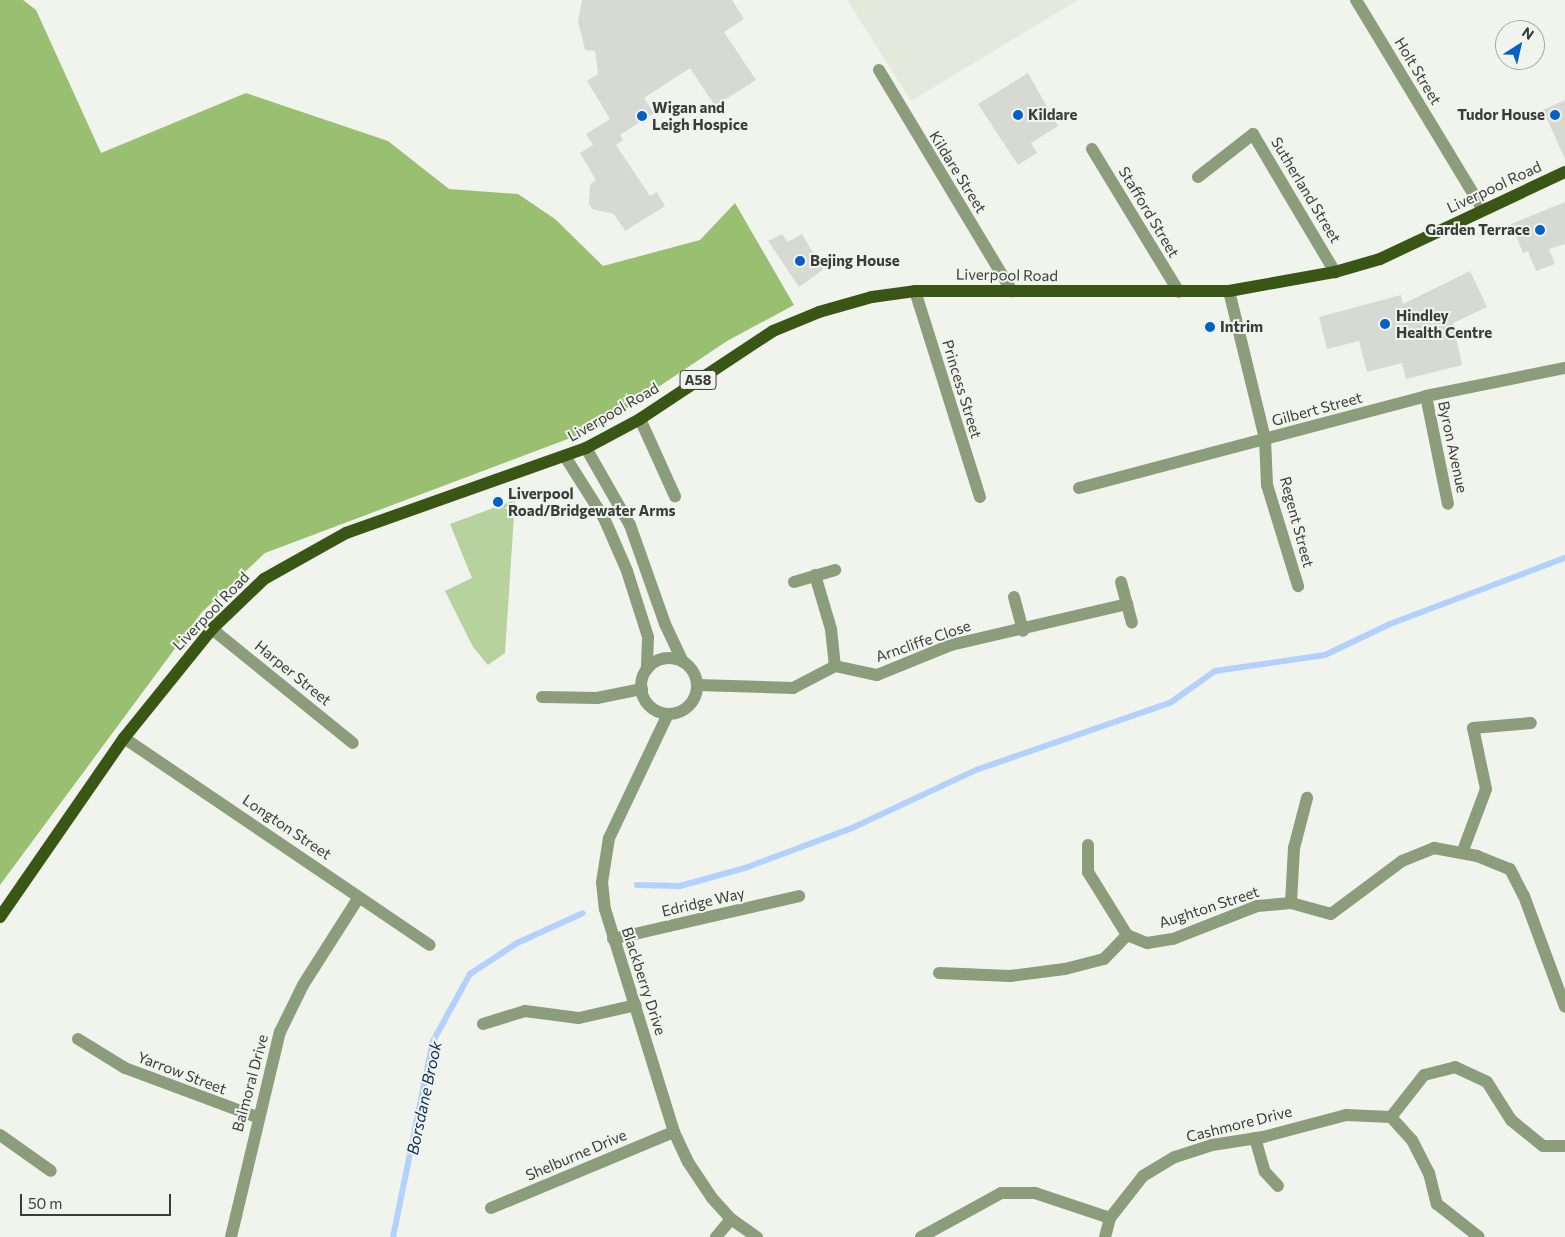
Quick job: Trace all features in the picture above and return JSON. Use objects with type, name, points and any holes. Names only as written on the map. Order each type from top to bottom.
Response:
[{"type":"main road","name":"Liverpool Road","points":[[0,917],[124,738],[212,629],[264,579],[346,533],[566,458],[640,419],[773,331],[818,312],[872,297],[915,291],[1229,291],[1335,272],[1380,259],[1565,172]]},
{"type":"street","name":"Holt Street","points":[[1356,0],[1483,210]]},
{"type":"street","name":"Kildare Street","points":[[878,70],[1012,291]]},
{"type":"street","name":"Sutherland Street","points":[[1198,177],[1254,134],[1335,272]]},
{"type":"street","name":"Stafford Street","points":[[1092,149],[1179,292]]},
{"type":"street","name":"Princess Street","points":[[915,291],[980,497]]},
{"type":"street","name":"Regent Street","points":[[1229,291],[1265,439],[1267,485],[1298,586]]},
{"type":"street","name":"Gilbert Street","points":[[1079,488],[1426,396],[1565,368]]},
{"type":"street","name":"Byron Avenue","points":[[1426,396],[1448,504]]},
{"type":"street","points":[[640,419],[675,496]]},
{"type":"street","points":[[566,458],[604,518],[627,571],[648,637],[647,669],[642,689],[647,704],[668,714],[692,703],[697,685],[695,676],[683,662],[664,624],[630,525],[586,448]]},
{"type":"street","points":[[794,582],[835,570]]},
{"type":"street","points":[[697,685],[793,688],[835,666],[832,628],[816,575]]},
{"type":"street","points":[[1122,582],[1132,623]]},
{"type":"street","points":[[1014,597],[1023,630]]},
{"type":"street","name":"Arncliffe Close","points":[[835,666],[877,675],[951,646],[1127,604]]},
{"type":"street","name":"Harper Street","points":[[212,629],[354,743]]},
{"type":"street","points":[[647,669],[660,660],[683,662]]},
{"type":"street","points":[[542,697],[597,698],[642,689]]},
{"type":"street","name":"Blackberry Drive","points":[[668,714],[609,838],[602,882],[613,939],[636,1005],[674,1132],[701,1182],[731,1219],[757,1237]]},
{"type":"street","points":[[1462,853],[1486,789],[1473,728],[1531,723]]},
{"type":"street","name":"Longton Street","points":[[124,738],[430,945]]},
{"type":"street","points":[[1291,902],[1294,848],[1307,798]]},
{"type":"street","points":[[939,973],[1010,976],[1065,969],[1104,959],[1127,935],[1088,872],[1088,845]]},
{"type":"street","name":"Aughton Street","points":[[1127,935],[1147,942],[1172,939],[1257,906],[1291,902],[1331,914],[1402,861],[1434,848],[1462,853],[1510,869],[1528,905],[1565,1006]]},
{"type":"street","name":"Balmoral Drive","points":[[231,1237],[271,1059],[291,1008],[359,896]]},
{"type":"street","name":"Edridge Way","points":[[613,939],[799,896]]},
{"type":"street","points":[[483,1024],[525,1011],[579,1018],[636,1005]]},
{"type":"street","name":"Yarrow Street","points":[[78,1039],[125,1068],[257,1116]]},
{"type":"street","points":[[1479,1237],[1437,1204],[1429,1173],[1412,1140],[1391,1117],[1424,1076],[1455,1068],[1487,1082],[1511,1120],[1543,1146],[1564,1146]]},
{"type":"street","name":"Cashmore Drive","points":[[1105,1237],[1110,1218],[1143,1176],[1176,1157],[1212,1145],[1255,1138],[1346,1115],[1391,1117]]},
{"type":"street","name":"Shelburne Drive","points":[[491,1208],[674,1132]]},
{"type":"street","points":[[0,1135],[51,1172]]},
{"type":"street","points":[[1255,1138],[1265,1172],[1278,1186]]},
{"type":"street","points":[[921,1237],[1001,1193],[1035,1193],[1110,1218]]},
{"type":"street","points":[[716,1237],[731,1219]]},
{"type":"shaded area","points":[[847,0],[1078,0],[911,101]]},
{"type":"green space","points":[[0,0],[23,0],[36,10],[101,153],[246,93],[388,141],[449,189],[518,194],[555,219],[603,266],[700,240],[735,203],[794,305],[727,341],[597,428],[265,553],[202,612],[0,885]]},
{"type":"green space","points":[[515,500],[505,653],[488,665],[473,647],[445,591],[472,578],[450,524]]},
{"type":"building","name":"Wigan and Leigh Hospice","points":[[582,0],[732,0],[744,19],[724,32],[756,80],[715,106],[690,68],[644,98],[654,113],[620,135],[623,140],[616,145],[650,196],[657,192],[665,206],[625,231],[614,214],[592,209],[589,204],[590,184],[596,180],[580,153],[593,145],[586,134],[610,119],[587,81],[598,74],[595,51],[585,50],[578,21]]},
{"type":"building","name":"Kildare","points":[[1028,73],[1058,126],[1031,143],[1037,153],[1018,165],[978,104]]},
{"type":"building","name":"Tudor House","points":[[1565,100],[1565,159],[1543,110]]},
{"type":"building","name":"Garden Terrace","points":[[1565,202],[1565,244],[1549,249],[1555,264],[1536,271],[1528,251],[1523,253],[1511,224]]},
{"type":"building","name":"Bejing House","points":[[782,234],[788,242],[802,234],[823,270],[799,287],[768,241]]},
{"type":"building","name":"Hindley Health Centre","points":[[1470,271],[1487,307],[1453,323],[1462,365],[1406,379],[1402,363],[1367,372],[1359,341],[1327,349],[1319,317],[1401,295],[1403,304]]},
{"type":"waterway","points":[[637,885],[680,886],[745,868],[852,828],[976,770],[1170,703],[1215,671],[1325,655],[1390,624],[1565,558]]},
{"type":"waterway","name":"Borsdane Brook","points":[[393,1237],[433,1041],[470,974],[517,943],[583,913]]},
{"type":"place","name":"Kildare","points":[[1018,115]]},
{"type":"place","name":"Tudor House","points":[[1555,115]]},
{"type":"place","name":"Wigan and Leigh Hospice","points":[[642,116]]},
{"type":"place","name":"Garden Terrace","points":[[1540,230]]},
{"type":"place","name":"Bejing House","points":[[800,261]]},
{"type":"place","name":"Hindley Health Centre","points":[[1385,324]]},
{"type":"place","name":"Intrim","points":[[1210,327]]},
{"type":"place","name":"Liverpool Road/Bridgewater Arms","points":[[498,502]]}]
